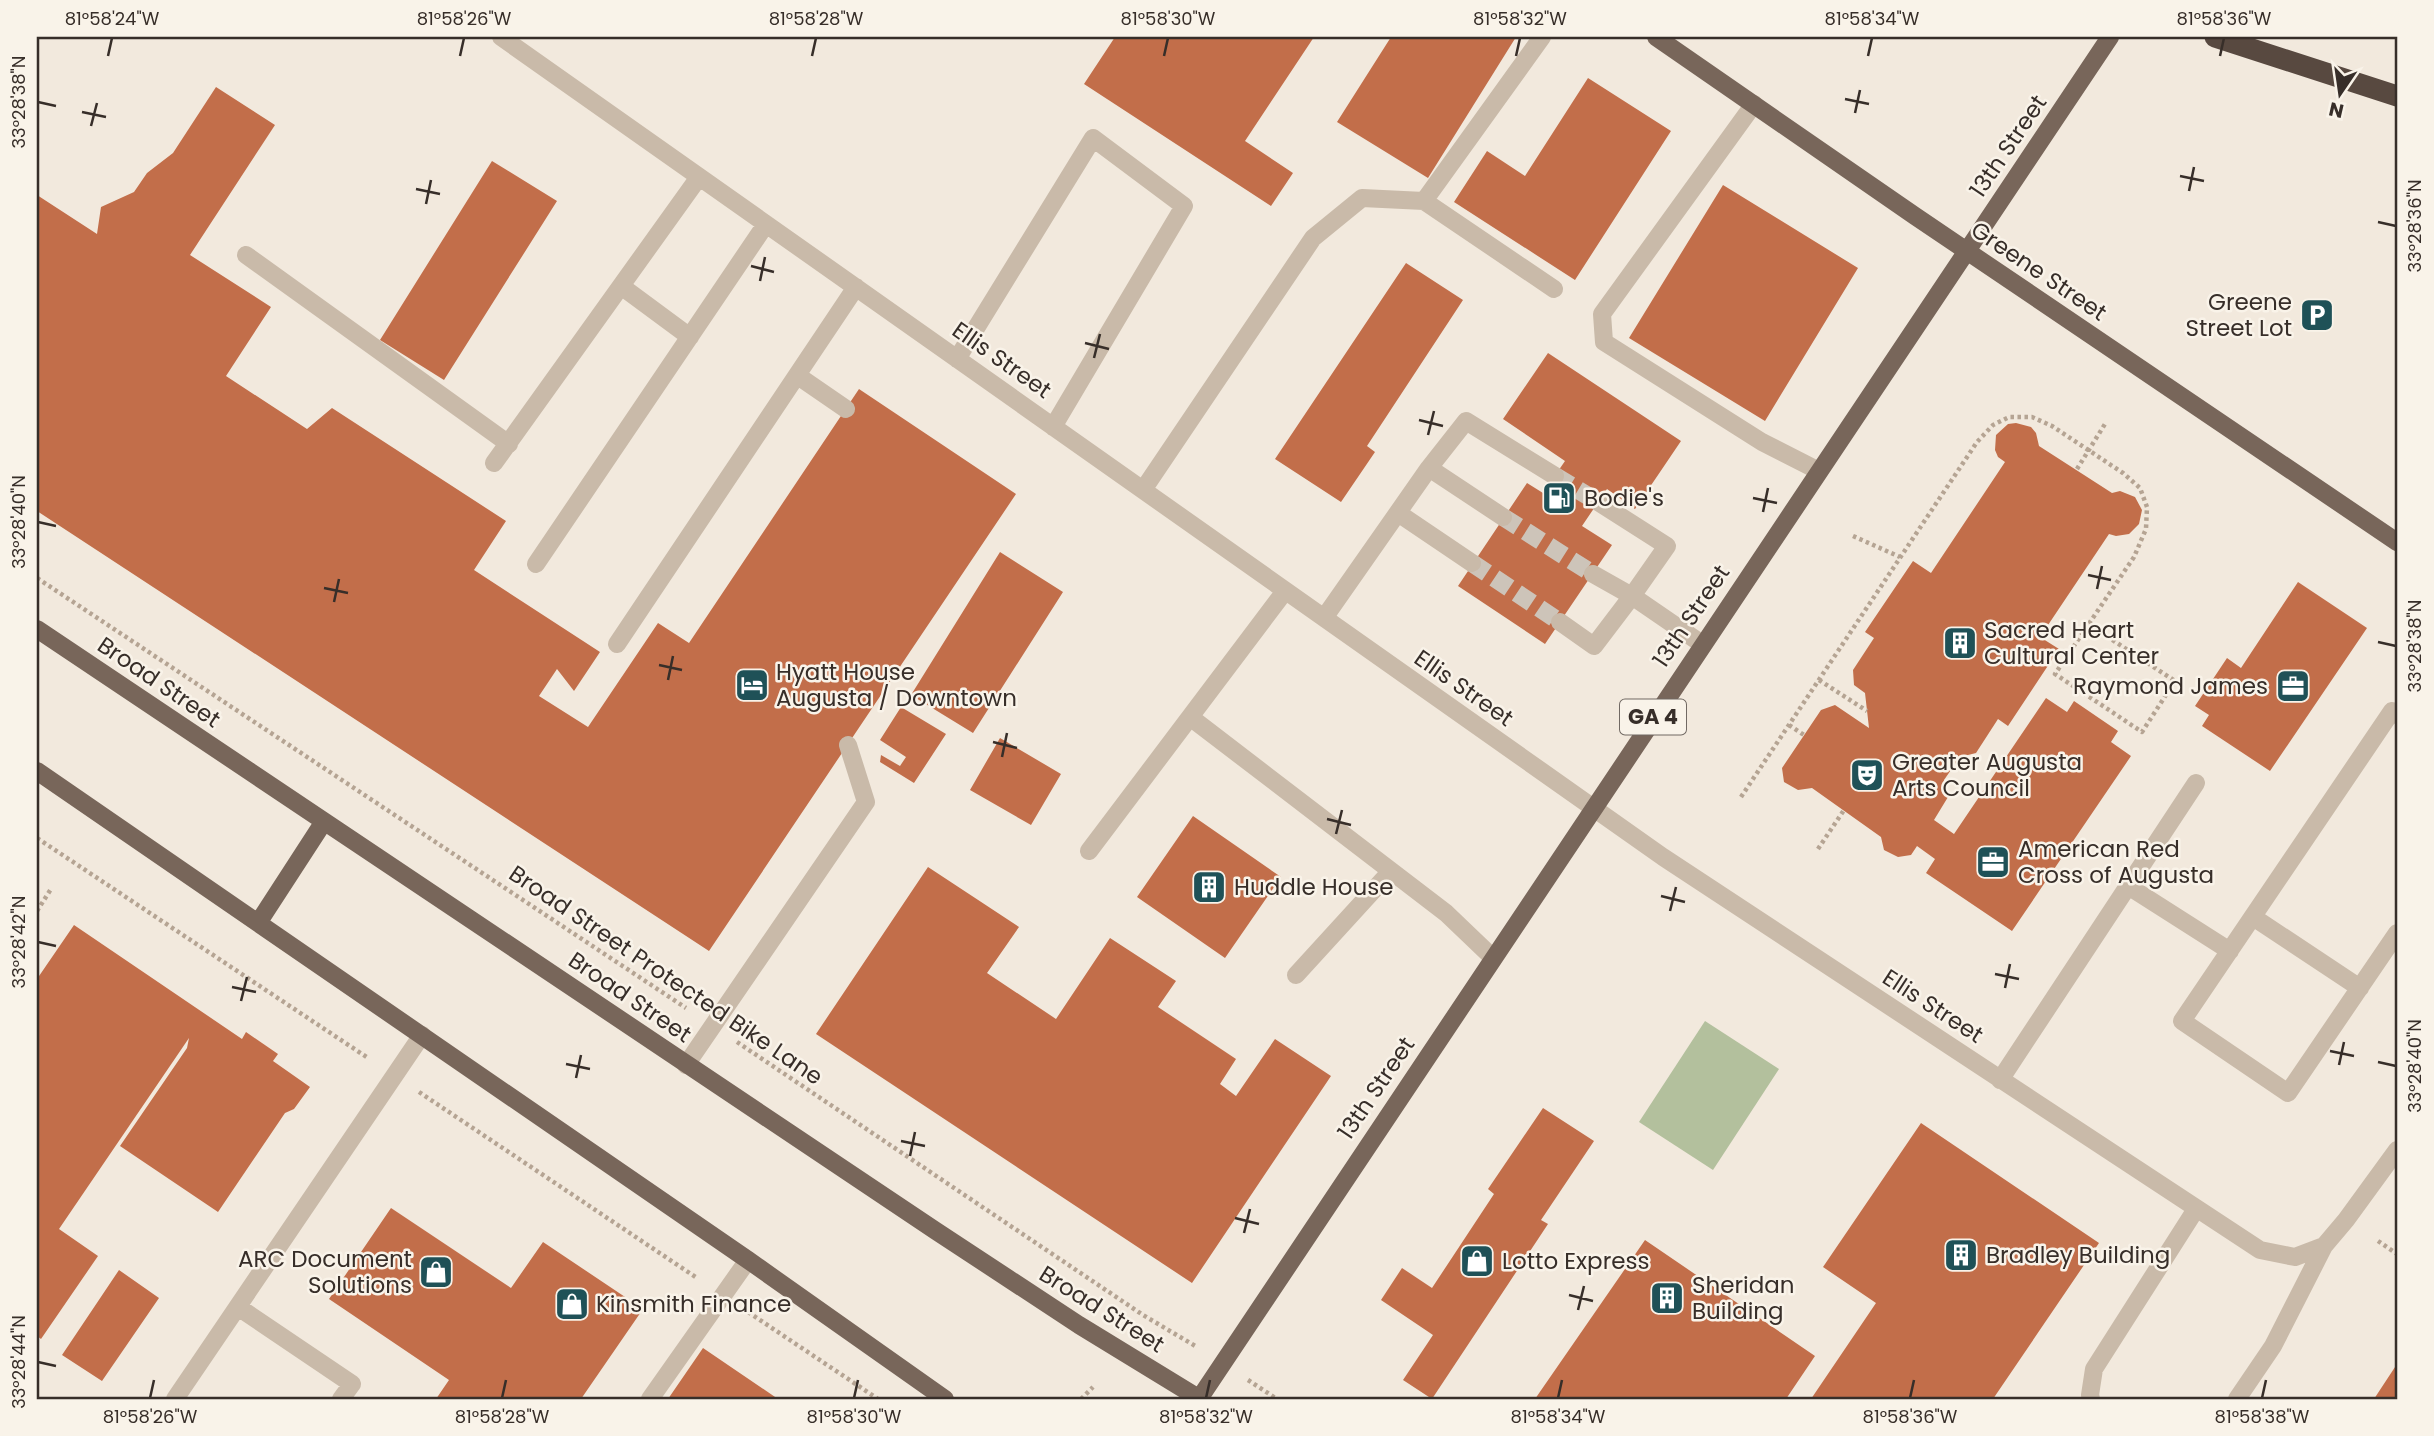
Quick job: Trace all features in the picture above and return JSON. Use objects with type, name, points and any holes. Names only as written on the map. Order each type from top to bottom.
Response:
[{"type":"highway","points":[[2215,37],[2397,96]]},
{"type":"main road","name":"Greene Street","points":[[1656,37],[1967,252],[2397,542]]},
{"type":"main road","name":"13th Street","points":[[1199,1399],[1492,957],[2110,37]]},
{"type":"main road","name":"Broad Street","points":[[37,629],[323,823],[1024,1289],[1199,1399]]},
{"type":"main road","points":[[37,771],[748,1260],[945,1399]]},
{"type":"main road","points":[[258,923],[323,823]]},
{"type":"street","name":"Ellis Street","points":[[501,37],[1592,808],[2000,1080],[2260,1250],[2295,1257],[2324,1246]]},
{"type":"street","points":[[1424,201],[1542,37]]},
{"type":"street","points":[[1754,104],[1602,314],[1604,342],[1762,442],[1819,471]]},
{"type":"street","points":[[957,359],[1093,138],[1184,206],[1053,427]]},
{"type":"street","points":[[494,463],[699,177]]},
{"type":"street","points":[[1143,490],[1312,238],[1362,198],[1424,201],[1554,289]]},
{"type":"street","points":[[536,564],[766,224]]},
{"type":"street","points":[[246,255],[509,444]]},
{"type":"street","points":[[621,286],[690,337]]},
{"type":"street","points":[[618,643],[856,287]]},
{"type":"street","points":[[798,376],[846,409]]},
{"type":"street","points":[[1324,618],[1429,468],[1466,421],[1555,476]]},
{"type":"street","points":[[1429,468],[1503,517]]},
{"type":"street","points":[[1560,622],[1594,646],[1667,546],[1598,502]]},
{"type":"street","points":[[1398,513],[1472,563]]},
{"type":"street","points":[[1593,574],[1632,596],[1702,644]]},
{"type":"street","points":[[1089,851],[1285,591]]},
{"type":"street","points":[[2396,710],[2182,1021],[2288,1093],[2397,933]]},
{"type":"street","points":[[1190,717],[1446,913],[1492,957]]},
{"type":"street","points":[[686,1065],[866,802],[848,745]]},
{"type":"street","points":[[2000,1080],[2196,783]]},
{"type":"street","points":[[1296,975],[1391,871]]},
{"type":"street","points":[[2128,886],[2230,951]]},
{"type":"street","points":[[2253,917],[2360,988]]},
{"type":"street","points":[[175,1399],[422,1035]]},
{"type":"street","points":[[2237,1399],[2273,1346],[2324,1246],[2397,1150]]},
{"type":"street","points":[[2091,1399],[2094,1368],[2196,1209]]},
{"type":"street","points":[[650,1399],[748,1260]]},
{"type":"street","points":[[238,1307],[352,1384],[341,1399]]},
{"type":"path","points":[[1741,797],[1977,442],[1993,425],[2010,417],[2032,417],[2052,426],[2123,473],[2140,488],[2147,507],[2146,529],[2134,557],[2054,674],[2142,732],[2175,681],[2088,625]]},
{"type":"path","points":[[2077,469],[2105,424]]},
{"type":"path","points":[[1853,536],[1900,557]]},
{"type":"path","name":"Broad Street Protected Bike Lane","points":[[37,578],[712,1025],[1143,1315],[1223,1363],[1276,1399]]},
{"type":"path","points":[[1819,680],[1867,711]]},
{"type":"path","points":[[1789,725],[1804,734]]},
{"type":"path","points":[[1818,849],[1844,810]]},
{"type":"path","points":[[37,838],[878,1399]]},
{"type":"path","points":[[37,911],[51,889]]},
{"type":"path","points":[[2378,1241],[2397,1254]]},
{"type":"path","points":[[1081,1399],[1093,1387]]},
{"type":"green space","points":[[1705,1021],[1779,1069],[1713,1170],[1639,1122]]},
{"type":"building","points":[[1115,37],[1314,37],[1245,141],[1293,173],[1271,206],[1084,84]]},
{"type":"building","points":[[1391,37],[1516,37],[1428,178],[1337,122]]},
{"type":"building","points":[[1588,78],[1671,131],[1575,280],[1454,202],[1487,151],[1525,176]]},
{"type":"building","points":[[216,87],[275,125],[190,255],[271,307],[226,376],[307,429],[332,408],[506,521],[474,570],[600,652],[574,691],[557,669],[539,696],[588,727],[658,623],[689,643],[859,389],[1016,494],[709,951],[37,511],[37,195],[97,234],[101,207],[134,192],[147,173],[173,153]]},
{"type":"building","points":[[492,161],[557,201],[444,380],[380,340]]},
{"type":"building","points":[[1723,185],[1858,268],[1765,421],[1629,338]]},
{"type":"building","points":[[1406,263],[1463,300],[1367,446],[1375,452],[1341,502],[1275,459]]},
{"type":"building","name":"Bodie's","points":[[1548,353],[1681,441],[1635,509],[1607,489],[1582,526],[1612,545],[1545,644],[1458,586],[1527,483],[1543,493],[1565,461],[1503,419]]},
{"type":"building","name":"Sacred Heart Cultural Center","points":[[2008,424],[2031,427],[2036,433],[2039,446],[2112,493],[2120,491],[2135,497],[2142,510],[2139,524],[2129,534],[2109,534],[2040,637],[2059,649],[2008,726],[1998,719],[1976,753],[1960,757],[1944,780],[1948,797],[1934,820],[1954,834],[2046,698],[2067,712],[2074,701],[2118,731],[2111,742],[2131,756],[2012,931],[1926,873],[1935,859],[1917,846],[1911,855],[1898,857],[1884,850],[1881,837],[1812,788],[1798,790],[1784,782],[1782,768],[1821,710],[1835,705],[1869,728],[1865,693],[1854,685],[1853,670],[1874,638],[1865,632],[1913,561],[1931,573],[2005,462],[1998,457],[1995,450],[1996,435]]},
{"type":"building","points":[[1000,552],[1063,592],[973,733],[911,695]]},
{"type":"building","points":[[2298,582],[2367,628],[2270,771],[2202,726],[2209,715],[2195,706],[2227,658],[2241,668]]},
{"type":"building","points":[[901,707],[946,734],[914,783],[880,762],[881,755],[900,766],[906,757],[880,740]]},
{"type":"building","points":[[1000,738],[1061,774],[1031,825],[970,790]]},
{"type":"building","name":"Huddle House","points":[[1193,816],[1281,877],[1225,958],[1137,897]]},
{"type":"building","points":[[928,867],[1019,927],[987,973],[1056,1019],[1110,938],[1176,981],[1158,1007],[1236,1059],[1220,1084],[1236,1096],[1275,1039],[1331,1076],[1192,1283],[816,1034]]},
{"type":"building","points":[[74,925],[242,1039],[246,1032],[278,1054],[273,1061],[310,1087],[294,1109],[285,1113],[218,1212],[120,1146],[187,1048],[189,1038],[59,1229],[98,1256],[41,1339],[37,1336],[37,979]]},
{"type":"building","points":[[1543,1108],[1594,1141],[1541,1220],[1548,1224],[1432,1399],[1403,1380],[1433,1335],[1381,1300],[1402,1268],[1432,1288],[1494,1194],[1488,1189]]},
{"type":"building","name":"Bradley Building","points":[[1921,1123],[2099,1243],[1993,1399],[1811,1399],[1876,1303],[1823,1267]]},
{"type":"building","points":[[391,1208],[511,1288],[543,1242],[643,1309],[581,1399],[436,1399],[449,1380],[329,1299]]},
{"type":"building","name":"Sheridan Building","points":[[1645,1240],[1815,1356],[1786,1399],[1535,1399]]},
{"type":"building","points":[[119,1270],[159,1298],[102,1381],[62,1355]]},
{"type":"building","points":[[703,1348],[778,1399],[668,1399]]},
{"type":"building","points":[[2397,1364],[2397,1399],[2374,1399]]},
{"type":"tunnel","points":[[1555,476],[1598,502]]},
{"type":"tunnel","points":[[1503,517],[1593,574]]},
{"type":"tunnel","points":[[1472,563],[1560,622]]},
{"type":"place","name":"Greene Street Lot","points":[[2317,315]]},
{"type":"place","name":"Bodie's","points":[[1559,498]]},
{"type":"place","name":"Sacred Heart Cultural Center","points":[[1960,643]]},
{"type":"place","name":"Hyatt House Augusta / Downtown","points":[[752,685]]},
{"type":"place","name":"Raymond James","points":[[2293,686]]},
{"type":"place","name":"Greater Augusta Arts Council","points":[[1867,775]]},
{"type":"place","name":"American Red Cross of Augusta","points":[[1993,862]]},
{"type":"place","name":"Huddle House","points":[[1209,887]]},
{"type":"place","name":"Bradley Building","points":[[1961,1255]]},
{"type":"place","name":"Lotto Express","points":[[1477,1261]]},
{"type":"place","name":"ARC Document Solutions","points":[[436,1272]]},
{"type":"place","name":"Sheridan Building","points":[[1667,1298]]},
{"type":"place","name":"Kinsmith Finance","points":[[572,1304]]}]
